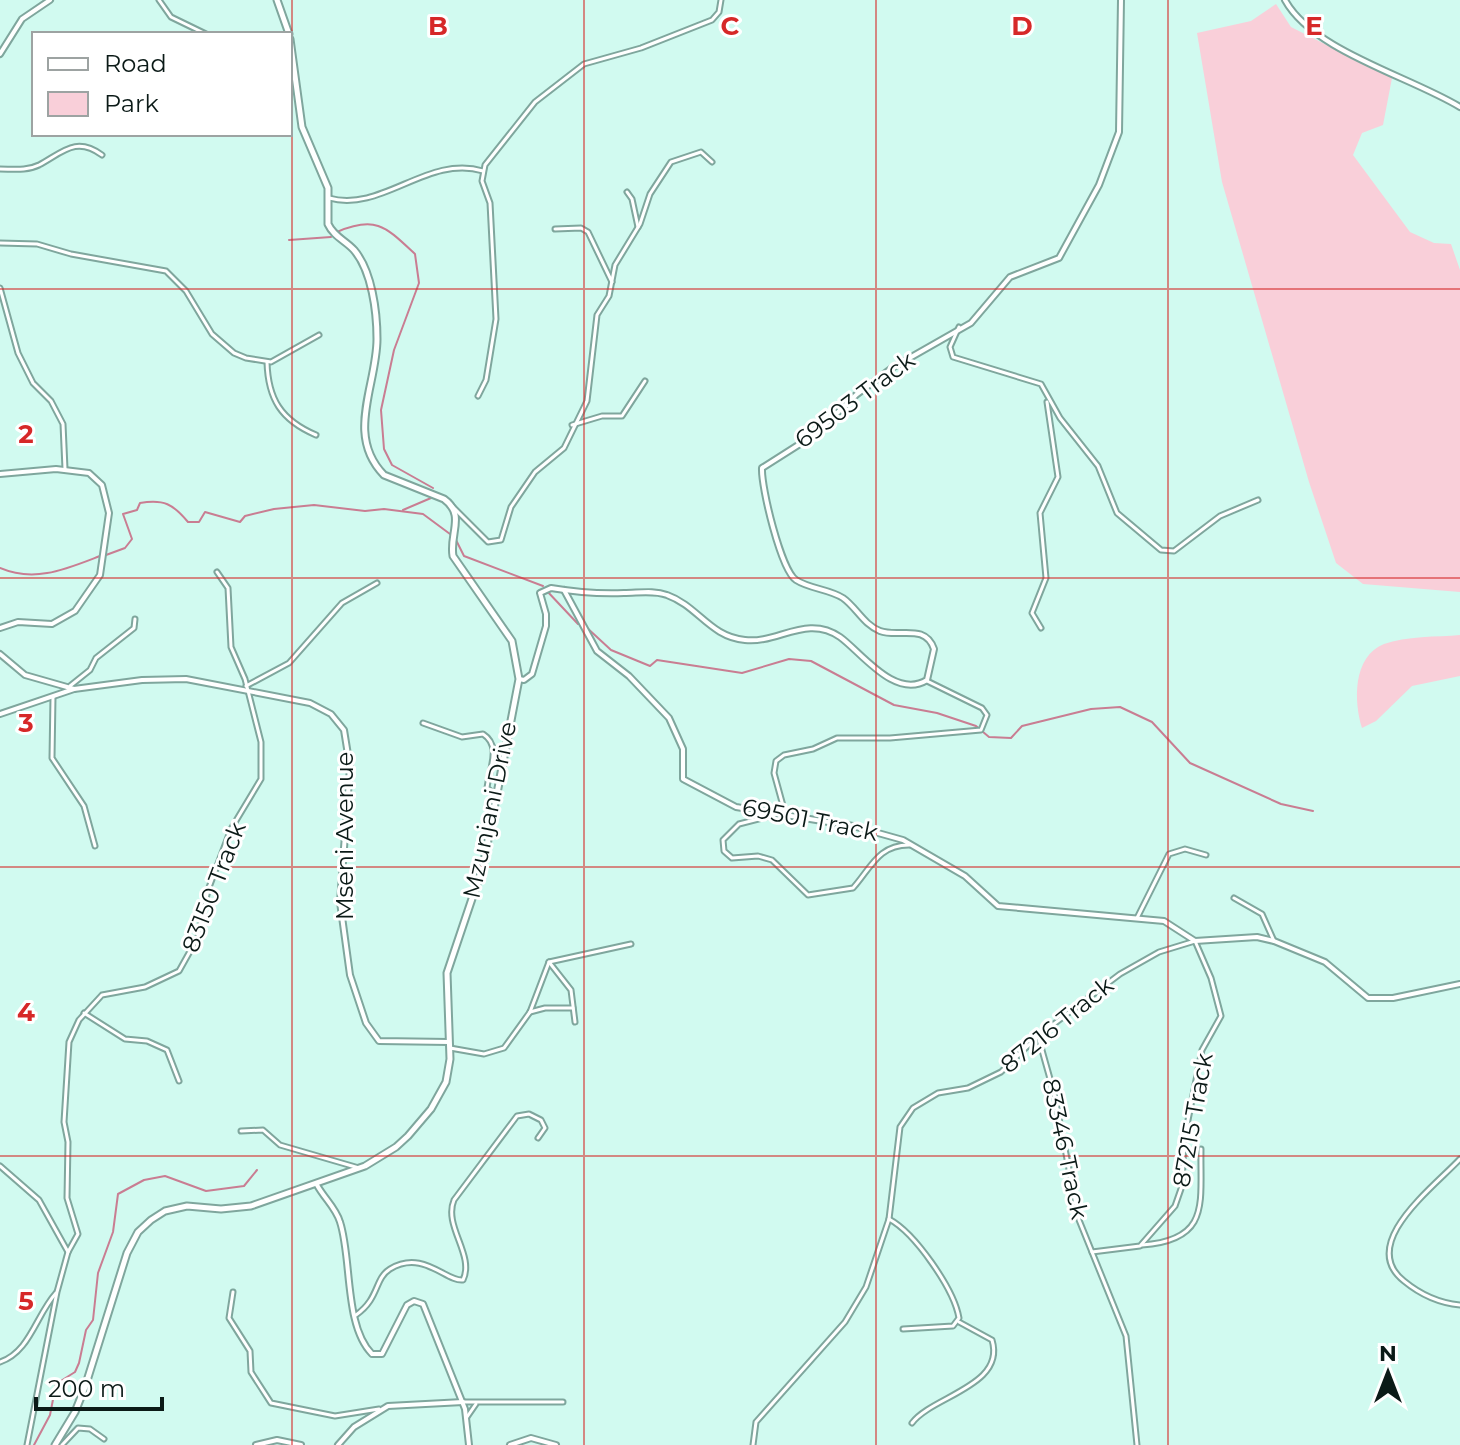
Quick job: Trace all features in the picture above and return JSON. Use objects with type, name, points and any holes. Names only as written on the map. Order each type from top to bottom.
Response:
[{"type":"main road","points":[[277,0],[288,32]]},
{"type":"main road","points":[[292,52],[302,127],[327,185],[328,224],[353,248],[362,264],[377,323],[376,361],[363,414],[373,459],[389,479],[434,494],[452,506]]},
{"type":"main road","name":"Mzunjani Drive","points":[[55,1445],[80,1399],[118,1279],[138,1232],[151,1220],[174,1208],[241,1208],[317,1185],[359,1168],[396,1147],[431,1109],[446,1082],[450,1045],[447,973],[478,886],[519,679],[512,641],[453,556],[457,519],[452,506]]},
{"type":"street","points":[[0,54],[22,19],[50,0]]},
{"type":"street","points":[[159,0],[171,17],[202,32]]},
{"type":"street","points":[[478,396],[486,380],[495,325],[490,207],[483,171],[530,107],[584,64],[606,55],[641,48],[712,20],[719,12],[721,0]]},
{"type":"street","name":"69503 Track","points":[[927,680],[934,649],[926,637],[916,633],[880,631],[843,599],[800,582],[790,574],[774,527],[762,471],[768,461],[814,435],[876,379],[982,313],[1010,277],[1059,258],[1093,198],[1122,120],[1121,0]]},
{"type":"street","points":[[1285,0],[1292,13],[1324,41],[1401,75],[1460,107]]},
{"type":"street","points":[[0,169],[34,167],[64,148],[78,144],[102,155]]},
{"type":"street","points":[[452,506],[482,537],[498,542],[511,507],[535,472],[564,448],[572,425],[589,394],[597,315],[612,282],[615,265],[638,227],[650,194],[671,162],[697,152],[712,162]]},
{"type":"street","points":[[329,198],[362,199],[431,172],[470,167],[483,171]]},
{"type":"street","points":[[627,192],[632,199],[638,227]]},
{"type":"street","points":[[555,229],[581,228],[588,232],[612,282]]},
{"type":"street","points":[[0,243],[37,244],[71,254],[166,271],[186,291],[219,342],[234,353],[267,362],[319,335]]},
{"type":"street","points":[[0,288],[18,353],[33,383],[51,401],[63,424],[65,469]]},
{"type":"street","points":[[959,327],[950,347],[954,358],[1034,381],[1044,388],[1047,398],[1058,471],[1040,513],[1046,578],[1032,613],[1041,628]]},
{"type":"street","points":[[267,362],[268,388],[278,408],[294,424],[316,435]]},
{"type":"street","points":[[572,425],[602,416],[622,416],[645,381]]},
{"type":"street","points":[[1047,398],[1098,466],[1117,513],[1164,551],[1174,551],[1220,516],[1258,500]]},
{"type":"street","points":[[0,474],[65,469],[89,473],[104,490],[109,513],[100,575],[75,611],[61,621],[18,622],[0,628]]},
{"type":"street","name":"83150 Track","points":[[84,1013],[102,995],[136,990],[179,971],[194,946],[208,890],[231,829],[261,779],[261,742],[247,688],[231,647],[228,588],[217,572]]},
{"type":"street","points":[[247,688],[289,663],[342,603],[377,583]]},
{"type":"street","points":[[519,679],[524,680],[532,674],[546,626],[540,590],[665,594],[685,605],[713,630],[743,640],[761,640],[794,628],[822,630],[838,635],[888,677],[915,684],[927,680],[986,711],[986,723],[981,730],[890,738],[837,738],[813,749],[784,755],[776,761],[774,773],[785,813]]},
{"type":"street","name":"69501 Track","points":[[564,590],[597,651],[629,676],[669,718],[683,749],[683,779],[736,807],[853,826],[913,845],[965,876],[998,906],[1169,922],[1195,941]]},
{"type":"street","points":[[0,714],[72,688],[90,670],[96,658],[134,628],[135,619]]},
{"type":"street","name":"Mseni Avenue","points":[[0,654],[25,675],[72,688],[128,681],[186,679],[247,688],[318,706],[340,721],[350,767],[340,902],[355,995],[370,1031],[379,1041],[450,1045]]},
{"type":"street","points":[[53,697],[52,758],[84,806],[95,846]]},
{"type":"street","points":[[423,723],[462,737],[483,734],[491,739],[494,748],[487,788],[496,795]]},
{"type":"street","points":[[778,813],[773,818],[748,821],[734,827],[723,840],[723,850],[732,858],[758,856],[777,863],[808,895],[853,888],[880,854],[898,845],[913,845]]},
{"type":"street","points":[[1137,918],[1169,854],[1185,849],[1206,855]]},
{"type":"street","points":[[1234,898],[1262,914],[1274,941]]},
{"type":"street","name":"87216 Track","points":[[753,1445],[752,1433],[756,1422],[853,1312],[866,1287],[889,1219],[897,1139],[913,1108],[938,1093],[968,1088],[1001,1072],[1038,1036],[1137,963],[1195,941],[1257,937],[1274,941],[1325,962],[1353,989],[1368,998],[1393,998],[1460,984]]},
{"type":"street","name":"87215 Track","points":[[1140,1246],[1155,1233],[1179,1198],[1184,1140],[1202,1050],[1221,1016],[1211,978],[1195,941]]},
{"type":"street","points":[[549,962],[631,944]]},
{"type":"street","points":[[450,1045],[484,1054],[504,1048],[530,1012],[549,962]]},
{"type":"street","points":[[549,962],[567,984],[575,1022]]},
{"type":"street","points":[[530,1012],[545,1008],[574,1008]]},
{"type":"street","points":[[27,1445],[57,1292],[78,1228],[67,1198],[67,1052],[84,1013],[125,1039],[147,1041],[167,1050],[179,1081]]},
{"type":"street","name":"83346 Track","points":[[1038,1036],[1054,1093],[1076,1211],[1126,1336],[1137,1445]]},
{"type":"street","points":[[356,1315],[371,1304],[384,1274],[399,1265],[425,1264],[439,1268],[456,1281],[463,1280],[466,1269],[451,1209],[454,1200],[517,1116],[529,1114],[541,1120],[545,1128],[538,1138]]},
{"type":"street","points":[[241,1131],[263,1130],[280,1145],[359,1168]]},
{"type":"street","points":[[1092,1252],[1172,1240],[1194,1225],[1201,1208],[1201,1149]]},
{"type":"street","points":[[1460,1159],[1395,1227],[1389,1251],[1393,1269],[1413,1289],[1443,1303],[1460,1305]]},
{"type":"street","points":[[0,1166],[39,1200],[68,1252]]},
{"type":"street","points":[[317,1185],[340,1222],[363,1342],[370,1352],[378,1355],[391,1343],[407,1305],[414,1301],[423,1304],[463,1402],[469,1445]]},
{"type":"street","points":[[889,1219],[905,1231],[941,1277],[958,1310],[959,1322]]},
{"type":"street","points":[[0,1362],[11,1358],[23,1345],[41,1311],[57,1292]]},
{"type":"street","points":[[233,1292],[229,1318],[250,1351],[250,1370],[269,1402],[335,1416],[381,1410],[402,1403],[563,1402]]},
{"type":"street","points":[[903,1329],[948,1327],[959,1322],[984,1332],[992,1340],[989,1364],[968,1387],[930,1405],[912,1423]]},
{"type":"street","points":[[467,1417],[478,1403]]},
{"type":"street","points":[[338,1445],[345,1434],[381,1410]]},
{"type":"street","points":[[62,1445],[78,1428],[90,1429],[104,1439]]},
{"type":"street","points":[[510,1445],[531,1438],[556,1445]]},
{"type":"street","points":[[256,1445],[277,1440],[301,1445]]},
{"type":"green space","points":[[1276,4],[1291,27],[1392,78],[1383,125],[1362,133],[1353,155],[1410,232],[1434,243],[1451,244],[1460,270],[1460,592],[1363,584],[1336,563],[1309,482],[1222,182],[1197,33],[1251,21]]},
{"type":"green space","points":[[1460,635],[1460,676],[1412,686],[1376,721],[1362,728],[1358,681],[1366,659],[1374,650],[1402,640]]},
{"type":"waterway","points":[[337,232],[362,224],[380,226],[415,254],[419,283],[394,350],[381,410],[384,449],[392,465],[433,488]]},
{"type":"waterway","points":[[289,240],[331,237]]},
{"type":"waterway","points":[[403,510],[431,498]]},
{"type":"waterway","points":[[106,555],[125,548],[132,539],[123,514],[137,510],[140,503],[148,502],[167,504],[188,522],[199,522],[205,512],[240,522],[245,516],[274,509],[314,505],[365,511],[384,509],[423,514],[450,534]]},
{"type":"waterway","points":[[456,540],[464,556],[543,586]]},
{"type":"waterway","points":[[0,568],[38,574],[100,556]]},
{"type":"waterway","points":[[546,590],[578,624]]},
{"type":"waterway","points":[[585,626],[611,650],[650,666],[657,660],[742,673],[789,659],[811,661],[894,705],[937,713],[976,726],[989,737],[1011,738],[1022,726],[1091,709],[1120,707],[1152,722],[1190,763],[1281,804],[1313,811]]},
{"type":"waterway","points":[[34,1445],[50,1415],[56,1384],[75,1372],[79,1363],[86,1330],[93,1320],[98,1273],[113,1232],[118,1194],[144,1180],[165,1176],[206,1191],[244,1186],[257,1170]]}]
